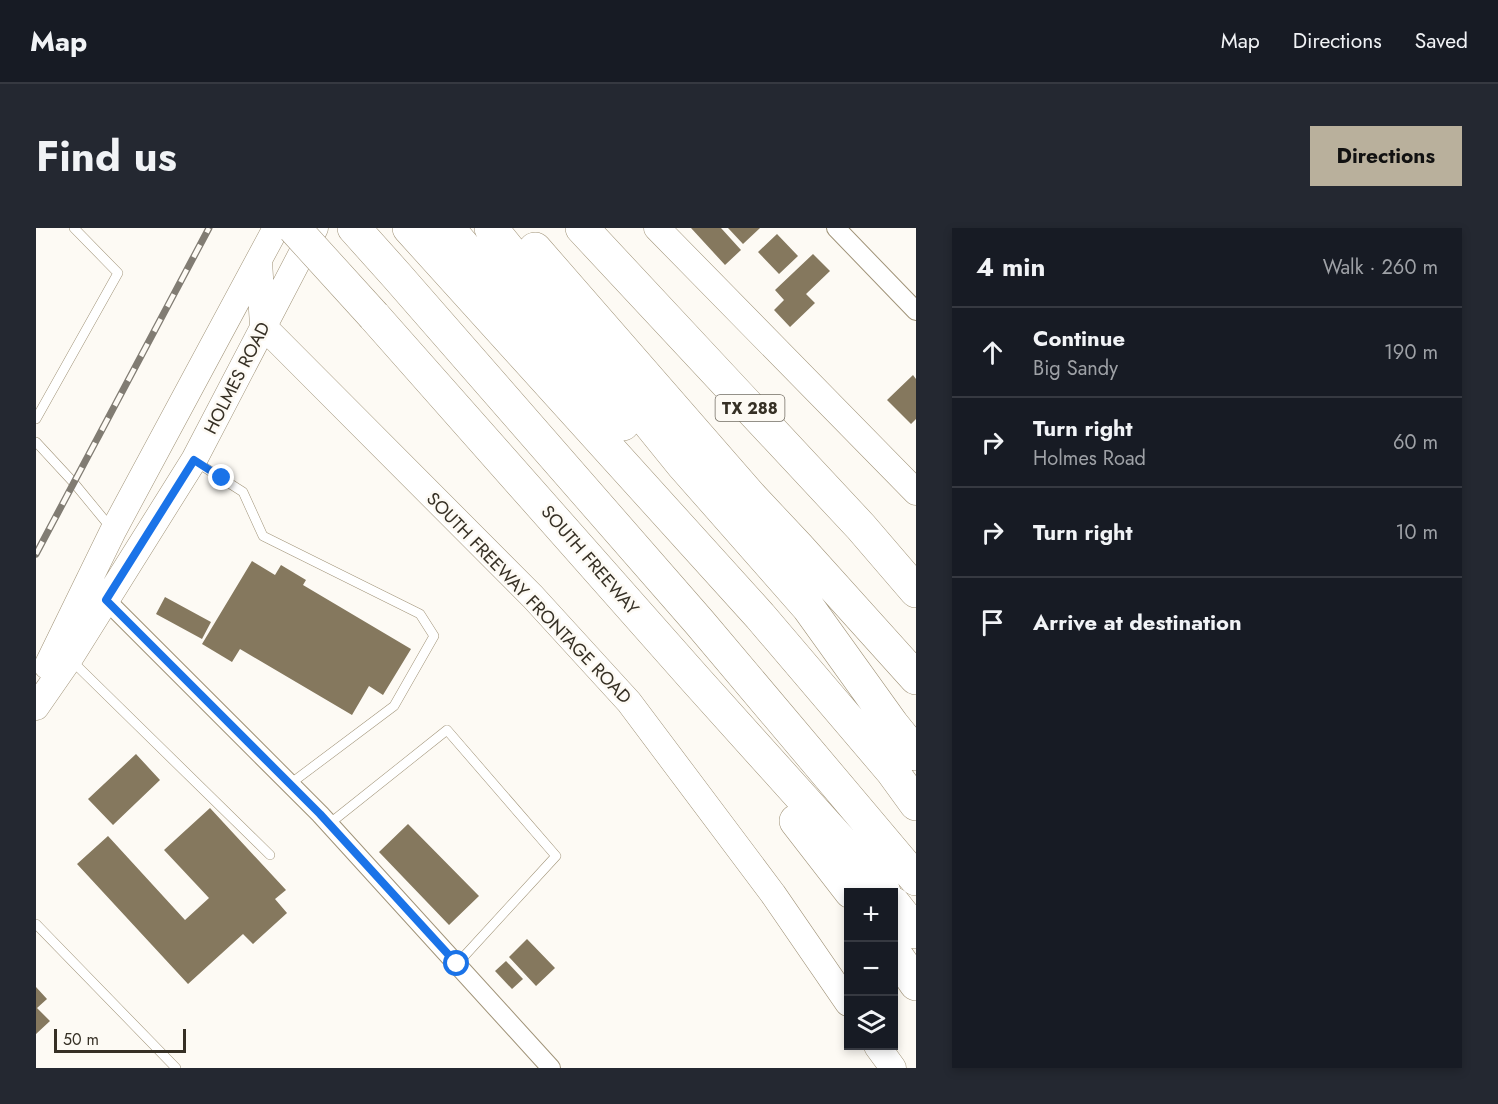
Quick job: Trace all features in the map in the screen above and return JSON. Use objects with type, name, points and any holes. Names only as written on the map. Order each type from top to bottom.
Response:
[{"type":"highway","name":"SOUTH FREEWAY","points":[[294,228],[881,888]]},
{"type":"highway","points":[[354,228],[700,623],[916,879]]},
{"type":"highway","points":[[409,228],[760,616],[904,763]]},
{"type":"highway","points":[[448,228],[892,723]]},
{"type":"highway","points":[[491,228],[683,465],[808,607],[892,723],[916,804]]},
{"type":"highway","points":[[517,228],[752,498],[916,678]]},
{"type":"highway","name":"TX 288","points":[[582,228],[861,527],[916,591]]},
{"type":"highway","points":[[398,276],[550,418],[744,621],[904,763]]},
{"type":"highway","points":[[861,527],[916,577]]},
{"type":"highway","points":[[696,680],[765,780],[848,888]]},
{"type":"highway","points":[[898,909],[916,932]]},
{"type":"highway","points":[[898,958],[916,984]]},
{"type":"main road","name":"HOLMES ROAD","points":[[36,690],[113,531],[276,228]]},
{"type":"main road","name":"HOLMES ROAD","points":[[36,706],[70,658],[194,460],[315,228]]},
{"type":"main road","points":[[657,228],[916,492]]},
{"type":"main road","points":[[259,261],[263,326]]},
{"type":"main road","name":"SOUTH FREEWAY FRONTAGE ROAD","points":[[263,326],[533,597],[629,702],[773,894],[844,997]]},
{"type":"main road","points":[[881,1050],[893,1068]]},
{"type":"street","points":[[836,228],[916,311]]},
{"type":"street","points":[[106,600],[329,824],[550,1068]]},
{"type":"lane","points":[[36,418],[118,273],[74,228]]},
{"type":"lane","points":[[36,442],[74,483],[113,531]]},
{"type":"lane","points":[[194,460],[243,492],[262,536],[420,614],[434,636],[394,706],[290,784]]},
{"type":"lane","points":[[70,658],[270,855]]},
{"type":"lane","points":[[329,824],[447,730],[556,856],[457,964]]},
{"type":"lane","points":[[36,924],[176,1068]]},
{"type":"building","points":[[691,228],[721,228],[741,250],[725,265]]},
{"type":"building","points":[[728,228],[760,228],[743,244]]},
{"type":"building","points":[[777,234],[798,256],[779,274],[758,252]]},
{"type":"building","points":[[813,254],[830,271],[806,294],[815,303],[790,327],[774,310],[784,300],[775,290]]},
{"type":"building","points":[[913,375],[916,379],[916,419],[911,424],[887,400]]},
{"type":"building","points":[[252,561],[275,575],[281,565],[306,580],[303,585],[411,649],[383,695],[369,686],[352,715],[240,649],[232,662],[202,644]]},
{"type":"building","points":[[165,597],[211,622],[202,639],[156,614]]},
{"type":"building","points":[[136,754],[160,780],[113,825],[88,799]]},
{"type":"building","points":[[210,808],[286,890],[275,899],[287,913],[253,944],[243,934],[188,984],[77,864],[108,836],[185,920],[209,898],[164,850]]},
{"type":"building","points":[[408,824],[479,896],[449,925],[379,852]]},
{"type":"building","points":[[527,939],[555,968],[536,986],[509,957]]},
{"type":"building","points":[[506,961],[523,979],[512,989],[495,971]]},
{"type":"building","points":[[36,987],[47,999],[37,1008],[50,1021],[36,1034]]},
{"type":"railway","points":[[36,554],[209,228]]},
{"type":"route","points":[[222,478],[194,460],[106,600],[320,814],[457,964]]}]
